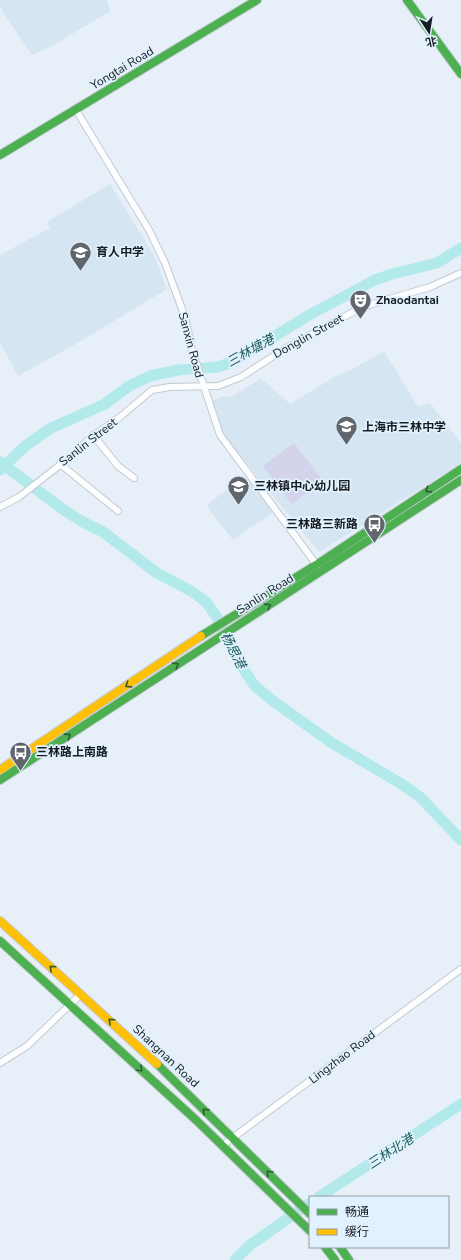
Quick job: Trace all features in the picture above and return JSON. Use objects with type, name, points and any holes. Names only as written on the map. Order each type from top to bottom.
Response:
[{"type":"main road","name":"Yongtai Road","points":[[0,155],[257,0]]},
{"type":"main road","points":[[407,0],[461,74]]},
{"type":"main road","name":"Sanlin Road","points":[[0,780],[235,627],[461,470]]},
{"type":"main road","name":"Sanlin Road","points":[[0,770],[208,632],[318,568],[461,480]]},
{"type":"main road","name":"Shangnan Road","points":[[0,921],[147,1054],[309,1213]]},
{"type":"main road","points":[[0,941],[223,1145],[309,1231]]},
{"type":"main road","points":[[326,1248],[335,1260]]},
{"type":"main road","points":[[341,1248],[349,1260]]},
{"type":"street","name":"Sanxin Road","points":[[76,110],[158,247],[172,280],[184,317],[202,385],[220,435],[318,568]]},
{"type":"street","name":"Donglin Street","points":[[202,385],[218,386],[242,377],[286,348],[355,311],[369,305],[430,287],[461,273]]},
{"type":"street","name":"Sanlin Street","points":[[0,507],[19,497],[93,435],[120,417],[152,390],[202,385]]},
{"type":"street","points":[[93,435],[118,466],[134,478]]},
{"type":"street","points":[[60,464],[118,511]]},
{"type":"street","name":"Lingzhao Road","points":[[223,1145],[461,969]]},
{"type":"street","points":[[0,1063],[27,1046],[81,994]]},
{"type":"shaded area","points":[[0,0],[107,0],[110,11],[52,46],[32,55],[3,12],[0,6]]},
{"type":"shaded area","name":"育人中学","points":[[110,184],[154,255],[167,289],[81,341],[18,376],[0,342],[0,255],[50,228],[47,222]]},
{"type":"shaded area","name":"上海市三林中学","points":[[384,351],[418,407],[430,403],[461,443],[461,463],[319,552],[224,436],[211,401],[223,396],[231,397],[261,378],[290,404],[336,376],[349,371]]},
{"type":"shaded area","points":[[294,443],[323,481],[292,504],[263,466]]},
{"type":"shaded area","name":"三林镇中心幼儿园","points":[[245,476],[273,512],[233,540],[208,508],[208,504]]},
{"type":"waterway","name":"三林塘港","points":[[0,470],[24,447],[49,429],[105,404],[129,386],[150,376],[178,370],[218,367],[232,362],[311,314],[375,280],[392,274],[437,263],[461,248]]},
{"type":"waterway","name":"杨思港","points":[[0,462],[61,508],[81,521],[103,532],[157,573],[193,592],[206,602],[217,617],[244,670],[254,685],[269,698],[332,743],[400,783],[420,797],[461,840]]},
{"type":"waterway","name":"三林北港","points":[[321,1196],[461,1104]]},
{"type":"waterway","name":"三林北港","points":[[235,1260],[250,1245],[309,1204]]},
{"type":"traffic: fast","points":[[0,155],[257,0]]},
{"type":"traffic: fast","points":[[407,0],[461,74]]},
{"type":"traffic: fast","points":[[201,636],[316,565],[461,469]]},
{"type":"traffic: fast","points":[[0,780],[461,480]]},
{"type":"traffic: fast","points":[[0,941],[196,1120],[309,1230]]},
{"type":"traffic: fast","points":[[157,1064],[309,1213]]},
{"type":"traffic: fast","points":[[326,1248],[335,1260]]},
{"type":"traffic: fast","points":[[341,1248],[349,1260]]},
{"type":"traffic: slow","points":[[0,770],[201,636]]},
{"type":"traffic: slow","points":[[0,921],[157,1064]]},
{"type":"place","name":"育人中学","points":[[80,272]]},
{"type":"place","name":"Zhaodantai","points":[[361,320]]},
{"type":"place","name":"上海市三林中学","points":[[347,446]]},
{"type":"place","name":"三林镇中心幼儿园","points":[[238,506]]},
{"type":"place","name":"三林路三新路","points":[[374,544]]},
{"type":"place","name":"三林路上南路","points":[[21,772]]}]
